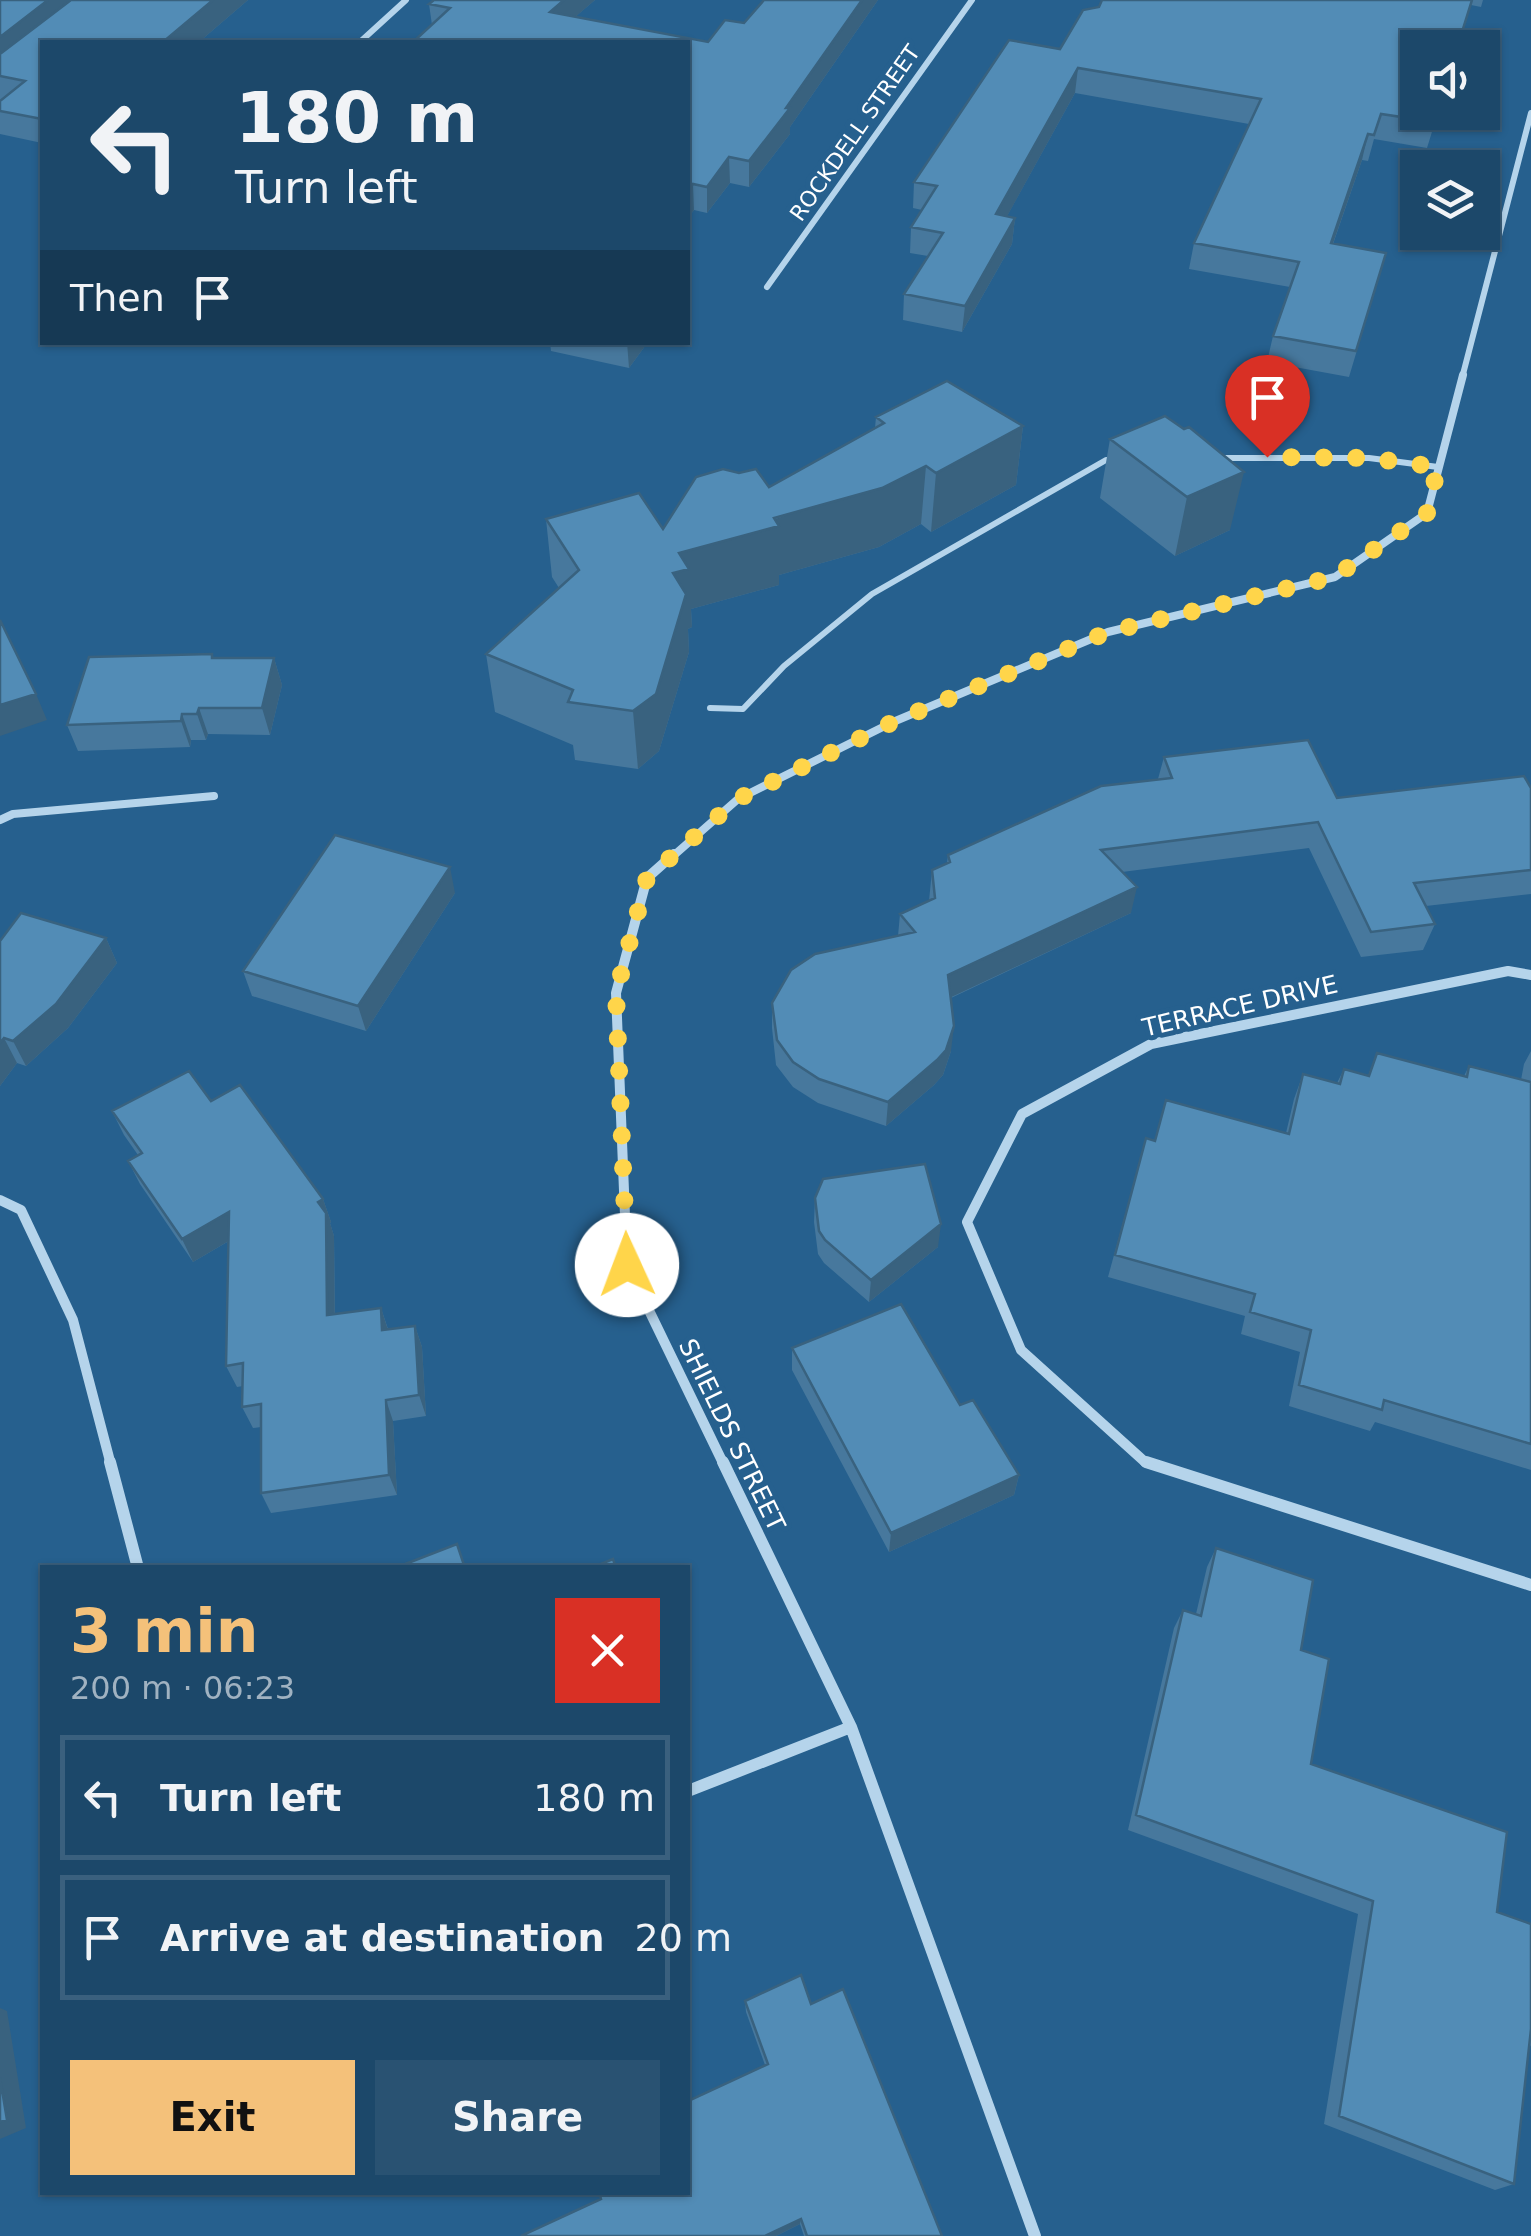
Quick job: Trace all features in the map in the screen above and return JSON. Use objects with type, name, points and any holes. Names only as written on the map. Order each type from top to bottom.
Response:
[{"type":"street","points":[[362,40],[406,0]]},
{"type":"street","name":"ROCKDELL STREET","points":[[767,287],[972,0]]},
{"type":"street","name":"SHIELDS STREET","points":[[1035,2236],[850,1727],[627,1265],[616,993],[647,878],[738,799],[893,722],[1108,632],[1334,577],[1427,513],[1531,113]]},
{"type":"street","points":[[0,820],[13,814],[214,796]]},
{"type":"street","name":"TERRACE DRIVE","points":[[1531,975],[1508,971],[1151,1044],[1022,1114],[968,1222],[1021,1350],[1145,1462],[1531,1586]]},
{"type":"street","points":[[0,1200],[21,1210],[74,1320],[137,1565]]},
{"type":"street","points":[[690,1790],[850,1727]]},
{"type":"lane","points":[[1214,458],[1369,458],[1438,467]]},
{"type":"lane","points":[[710,708],[743,709],[784,666],[872,594],[1106,460],[1124,460]]},
{"type":"building","points":[[0,0],[48,0],[0,37]]},
{"type":"building","points":[[71,0],[213,0],[165,40],[40,40],[40,119],[0,111],[0,101],[25,81],[0,76],[0,54]]},
{"type":"building","points":[[434,0],[564,0],[550,12],[708,42],[725,20],[744,23],[764,0],[862,0],[786,108],[790,108],[749,161],[729,157],[707,187],[693,184],[690,188],[690,40],[415,40],[450,8],[429,4]]},
{"type":"building","points":[[1102,0],[1472,0],[1463,30],[1400,30],[1400,117],[1381,114],[1374,135],[1368,134],[1331,243],[1386,253],[1356,351],[1273,336],[1299,262],[1194,243],[1261,99],[1078,68],[996,214],[1015,218],[965,306],[904,294],[943,233],[911,227],[937,186],[914,182],[1009,40],[1060,49],[1083,10],[1099,7]]},
{"type":"building","points":[[947,381],[1023,426],[936,473],[926,466],[882,488],[774,518],[779,526],[679,553],[689,569],[673,573],[686,594],[656,694],[633,711],[568,702],[573,690],[486,654],[579,570],[546,519],[639,493],[663,529],[696,477],[723,469],[739,473],[756,469],[769,487],[884,423],[876,417]]},
{"type":"building","points":[[1165,416],[1184,429],[1189,427],[1244,472],[1187,497],[1110,439]]},
{"type":"building","points":[[0,620],[36,694],[0,705]]},
{"type":"building","points":[[212,654],[212,658],[274,658],[262,708],[199,708],[197,714],[182,714],[181,721],[67,725],[89,657]]},
{"type":"building","points":[[1308,740],[1337,798],[1524,776],[1531,788],[1531,870],[1414,883],[1435,924],[1371,932],[1318,822],[1101,850],[1137,887],[948,975],[954,1026],[946,1050],[888,1102],[819,1079],[793,1062],[777,1040],[772,1003],[791,970],[815,954],[915,932],[900,914],[935,898],[932,870],[950,862],[948,855],[1101,786],[1172,778],[1164,757]]},
{"type":"building","points":[[335,835],[450,867],[358,1006],[243,971]]},
{"type":"building","points":[[21,913],[106,938],[56,1004],[13,1041],[4,1038],[0,1043],[0,941]]},
{"type":"building","points":[[1377,1053],[1467,1077],[1469,1066],[1531,1082],[1531,1444],[1384,1400],[1382,1410],[1299,1385],[1311,1330],[1250,1312],[1255,1294],[1115,1255],[1146,1138],[1155,1141],[1166,1100],[1289,1134],[1303,1074],[1340,1084],[1344,1069],[1369,1076]]},
{"type":"building","points":[[189,1071],[211,1101],[240,1085],[323,1199],[318,1202],[326,1213],[327,1315],[381,1308],[382,1330],[415,1326],[419,1395],[386,1400],[389,1475],[261,1493],[261,1404],[242,1407],[243,1363],[226,1366],[229,1212],[182,1239],[128,1161],[142,1153],[112,1111]]},
{"type":"building","points":[[925,1164],[941,1224],[871,1280],[819,1231],[815,1198],[823,1179]]},
{"type":"building","points":[[901,1304],[960,1405],[973,1400],[1019,1475],[891,1533],[792,1348]]},
{"type":"building","points":[[457,1544],[464,1565],[403,1565]]},
{"type":"building","points":[[1216,1548],[1313,1580],[1301,1650],[1329,1659],[1311,1764],[1507,1832],[1497,1912],[1531,1924],[1531,2029],[1514,2184],[1339,2116],[1373,1901],[1136,1815],[1183,1610],[1201,1616]]},
{"type":"building","points":[[801,1975],[811,2004],[843,1989],[942,2236],[807,2236],[801,2219],[765,2236],[521,2236],[601,2199],[600,2195],[690,2195],[690,2100],[768,2064],[745,2001]]},
{"type":"building","points":[[0,2078],[7,2120],[0,2122]]},
{"type":"route","points":[[627,1265],[616,993],[647,878],[738,799],[893,722],[1108,632],[1334,577],[1427,513],[1438,467],[1369,458],[1267,457]]}]
